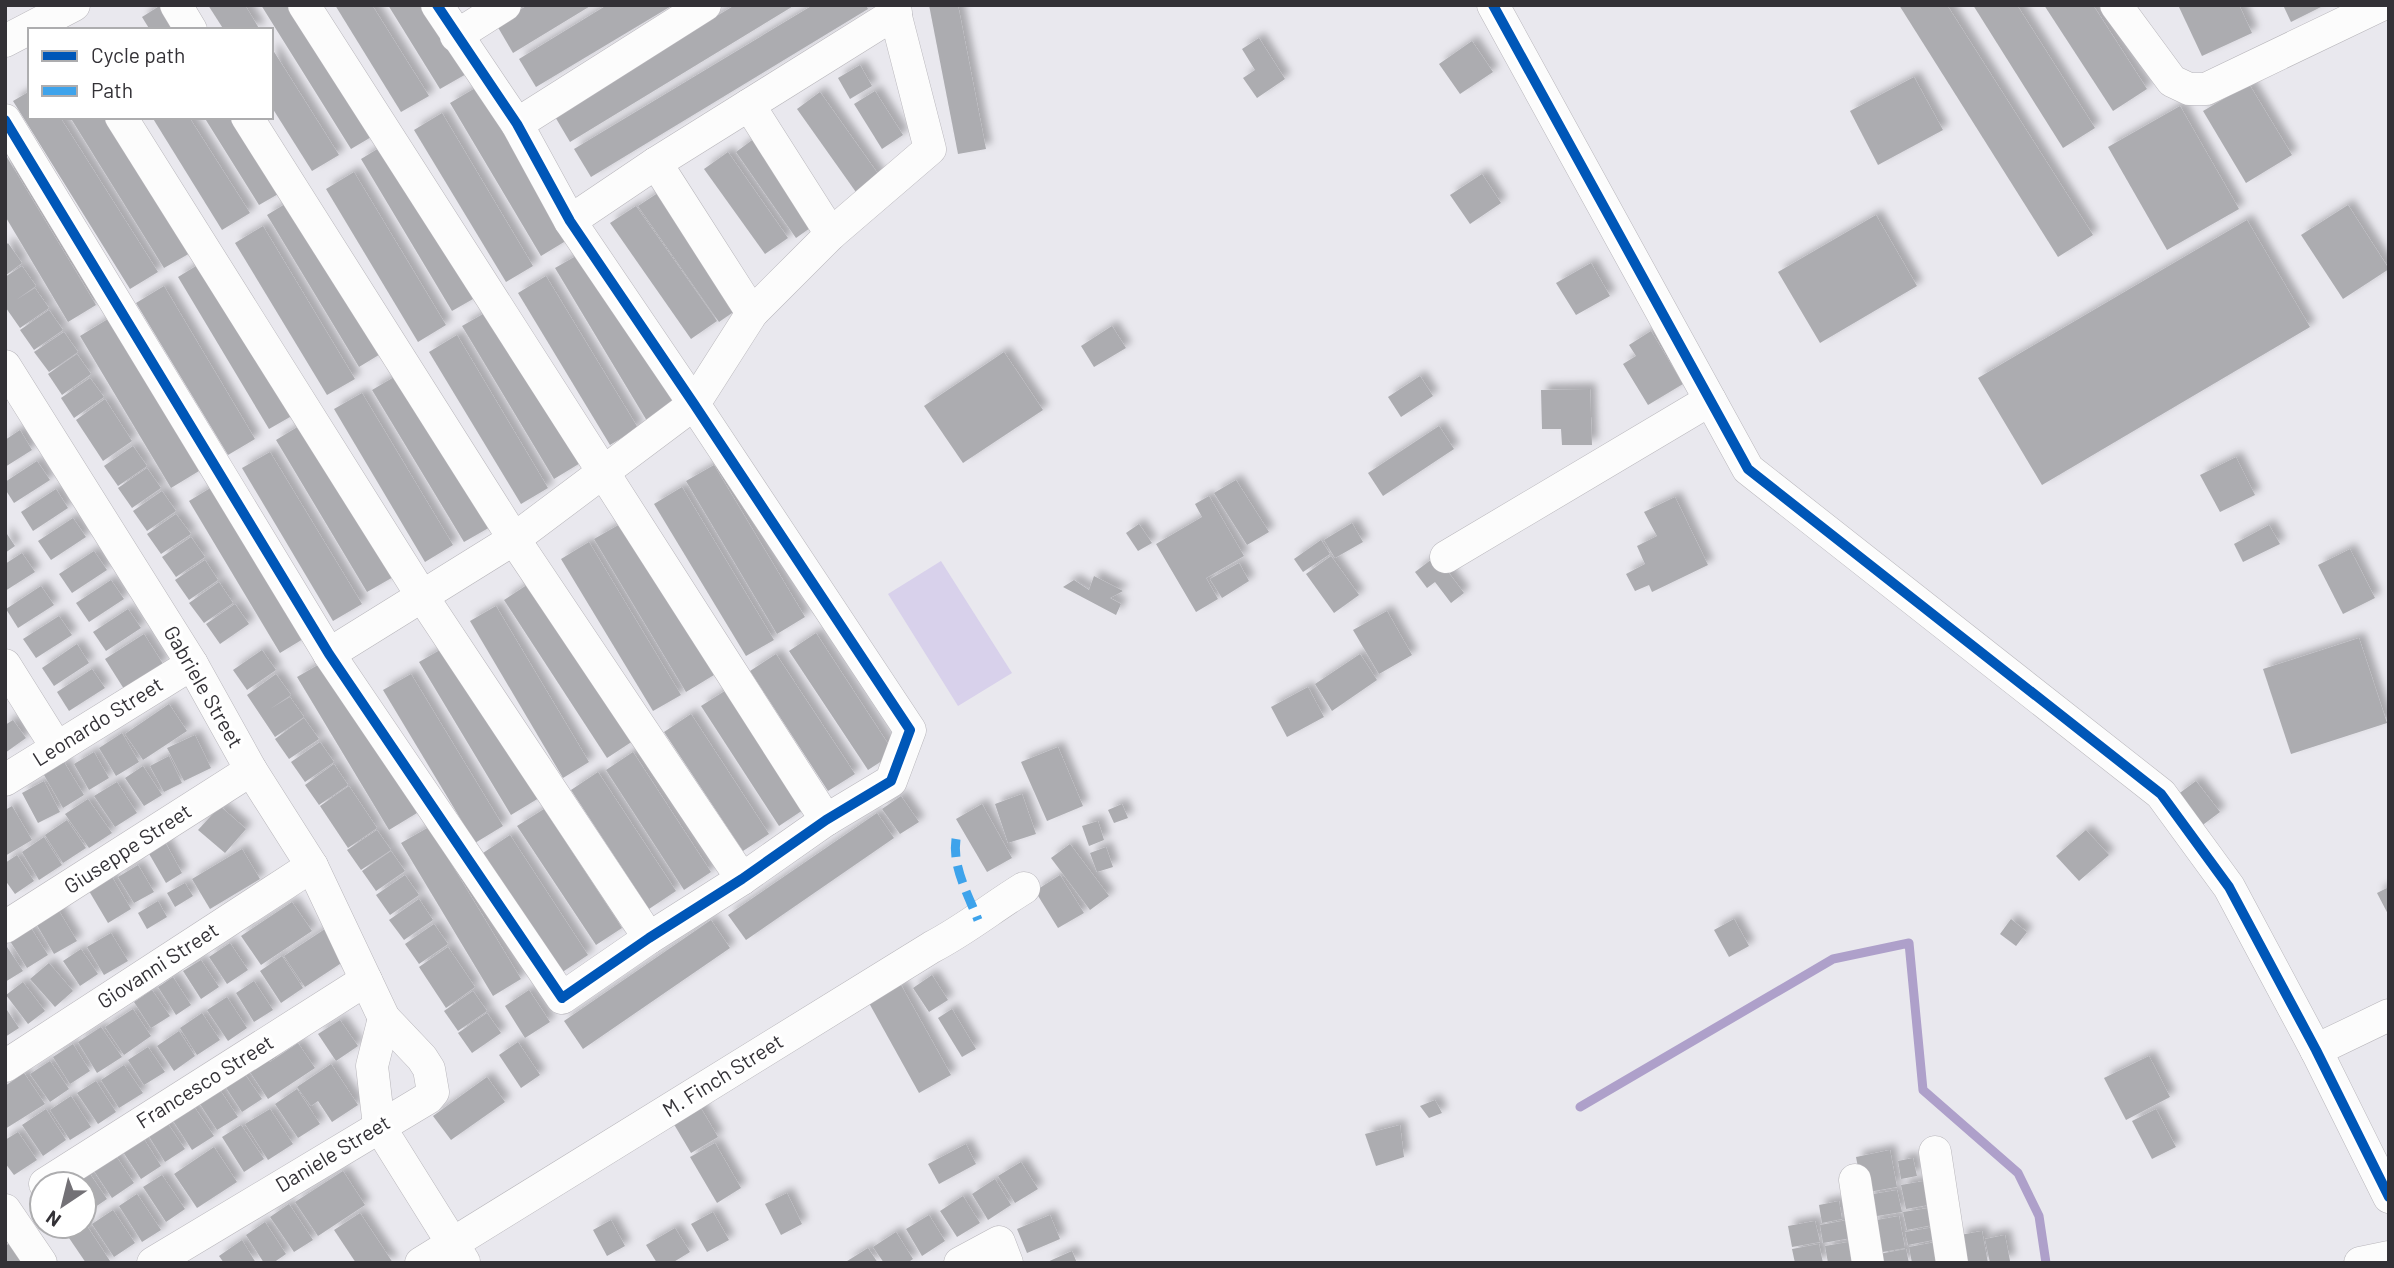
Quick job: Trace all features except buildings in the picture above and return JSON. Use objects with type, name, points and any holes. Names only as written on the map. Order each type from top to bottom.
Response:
[{"type":"street","points":[[176,5],[190,28]]},
{"type":"street","points":[[304,5],[826,820]]},
{"type":"street","points":[[5,120],[329,654],[562,998],[649,938],[743,879],[826,820],[891,781],[910,730],[570,221],[517,124],[437,5]]},
{"type":"street","points":[[456,36],[505,5]]},
{"type":"street","points":[[517,124],[705,5]]},
{"type":"street","points":[[1493,5],[1748,470],[2161,794],[2229,887],[2316,1050],[2389,1197]]},
{"type":"street","points":[[2116,5],[2172,81],[2189,89],[2206,89],[2381,5]]},
{"type":"street","points":[[329,654],[514,539],[694,404],[752,313],[831,234],[930,149],[894,9],[570,221]]},
{"type":"street","points":[[32,28],[61,14]]},
{"type":"street","points":[[5,41],[28,30]]},
{"type":"street","points":[[749,105],[831,234]]},
{"type":"street","points":[[122,119],[422,596],[649,938]]},
{"type":"street","points":[[248,119],[514,539],[743,879]]},
{"type":"street","points":[[656,163],[752,313]]},
{"type":"street","name":"Gabriele Street","points":[[5,366],[192,664],[251,770],[312,866],[384,1018]]},
{"type":"street","points":[[1447,557],[1710,400]]},
{"type":"street","name":"Leonardo Street","points":[[5,780],[192,664]]},
{"type":"street","points":[[5,665],[57,748]]},
{"type":"street","name":"Giuseppe Street","points":[[5,928],[251,770]]},
{"type":"street","name":"Giovanni Street","points":[[5,1066],[312,866]]},
{"type":"street","name":"M. Finch Street","points":[[421,1263],[459,1254],[920,954],[958,934],[1024,888]]},
{"type":"street","name":"Francesco Street","points":[[67,1170],[366,980]]},
{"type":"street","points":[[2316,1050],[2389,1014]]},
{"type":"street","points":[[384,1018],[372,1066],[383,1132],[459,1254]]},
{"type":"street","name":"Daniele Street","points":[[153,1263],[383,1132],[432,1095],[429,1069],[384,1018]]},
{"type":"street","points":[[1936,1152],[1952,1263]]},
{"type":"street","points":[[1854,1180],[1868,1263]]},
{"type":"street","name":"Francesco Street","points":[[5,1209],[28,1194]]},
{"type":"street","points":[[5,1209],[41,1263]]},
{"type":"street","points":[[960,1263],[1003,1253]]},
{"type":"street","points":[[2360,1263],[2389,1257]]},
{"type":"shaded area","points":[[941,561],[1012,673],[958,706],[888,594]]},
{"type":"waterway","points":[[1580,1107],[1833,959],[1909,943],[1923,1090],[2018,1173],[2039,1216],[2046,1263]]},
{"type":"marked path","points":[[956,839],[956,860],[978,920]]},
{"type":"cycle path","points":[[5,120],[329,654],[562,998],[826,820],[891,781],[910,730],[570,221],[517,124],[437,5]]},
{"type":"cycle path","points":[[1493,5],[1748,469],[2161,794],[2229,887],[2316,1050],[2389,1197]]}]
